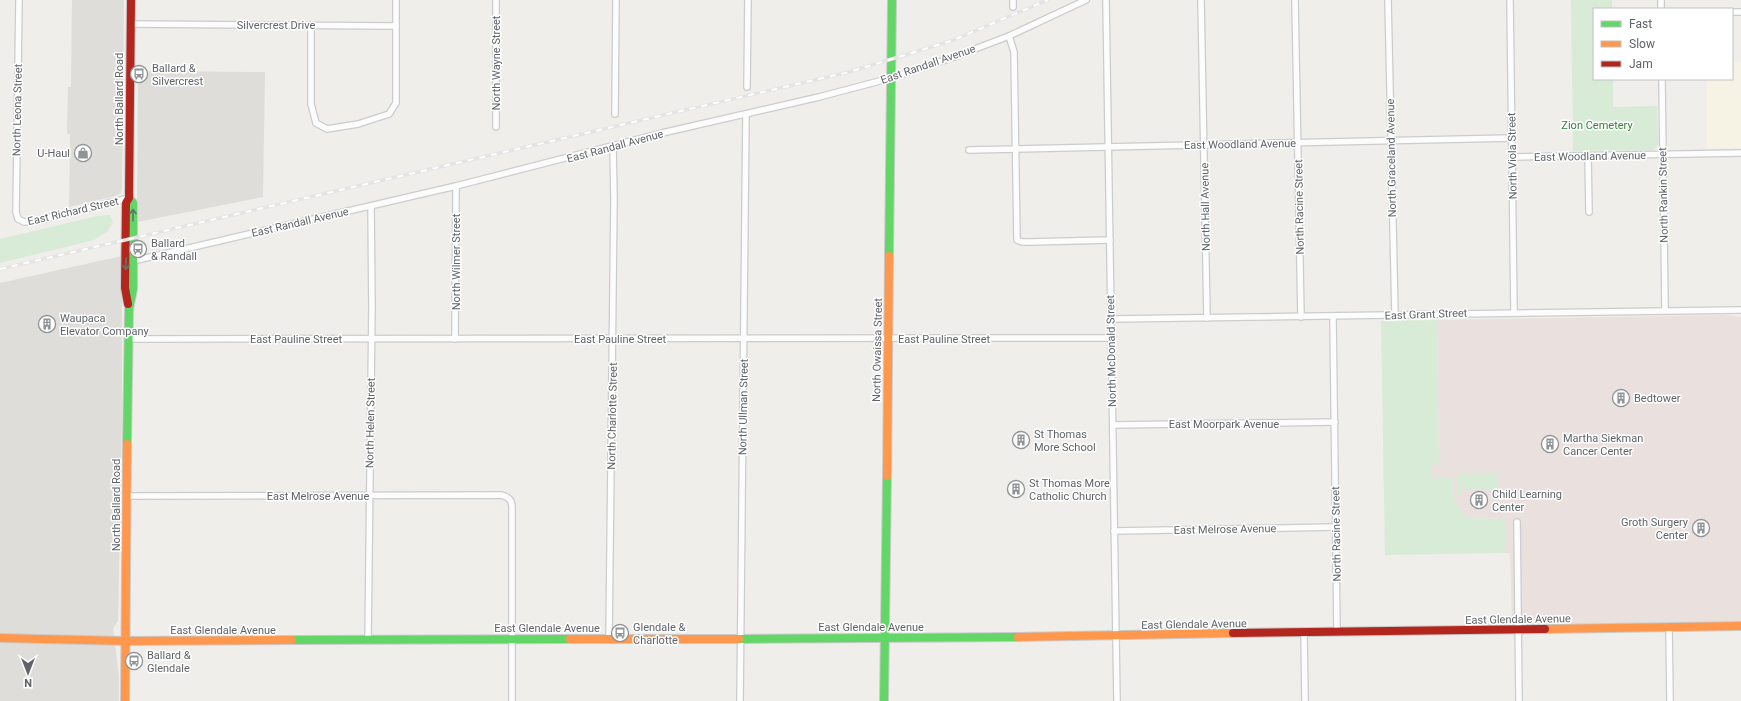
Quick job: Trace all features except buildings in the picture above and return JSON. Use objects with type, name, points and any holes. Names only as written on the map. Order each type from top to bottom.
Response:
[{"type":"street","name":"North Leona Street","points":[[18,219],[16,212],[19,0]]},
{"type":"street","name":"North Ballard Road","points":[[125,701],[128,339],[129,309],[133,289],[133,203],[130,198],[131,0]]},
{"type":"street","points":[[311,25],[312,114],[316,123],[327,129],[373,120],[389,114],[393,109],[396,96],[396,0]]},
{"type":"street","name":"North Wayne Street","points":[[496,0],[496,127]]},
{"type":"street","points":[[615,114],[616,0]]},
{"type":"street","points":[[747,87],[748,0]]},
{"type":"street","name":"North Owaissa Street","points":[[884,701],[892,0]]},
{"type":"street","points":[[1013,0],[1013,7]]},
{"type":"street","name":"East Randall Avenue","points":[[133,261],[456,186],[891,78],[954,57],[1009,36],[1086,0]]},
{"type":"street","name":"North McDonald Street","points":[[1106,0],[1117,701]]},
{"type":"street","name":"North Hall Avenue","points":[[1201,0],[1207,318]]},
{"type":"street","name":"North Racine Street","points":[[1295,0],[1301,317]]},
{"type":"street","name":"North Graceland Avenue","points":[[1388,0],[1395,315]]},
{"type":"street","name":"North Viola Street","points":[[1510,0],[1514,312]]},
{"type":"street","name":"Silvercrest Drive","points":[[131,24],[396,26]]},
{"type":"street","points":[[1009,36],[1014,52],[1014,149],[1017,238],[1019,241],[1110,240]]},
{"type":"street","name":"North Rankin Street","points":[[1662,80],[1665,310]]},
{"type":"street","name":"North Ullman Street","points":[[740,701],[746,114]]},
{"type":"street","name":"East Woodland Avenue","points":[[969,150],[1511,138]]},
{"type":"street","name":"North Charlotte Street","points":[[609,639],[613,146]]},
{"type":"street","name":"East Woodland Avenue","points":[[1512,156],[1741,153]]},
{"type":"street","points":[[1588,156],[1589,212]]},
{"type":"street","name":"North Wilmer Street","points":[[455,339],[456,186]]},
{"type":"street","name":"East Richard Street","points":[[18,219],[24,222],[36,221],[130,198]]},
{"type":"street","name":"North Ballard Road","points":[[129,309],[125,288],[126,203],[130,198]]},
{"type":"street","name":"North Helen Street","points":[[368,640],[371,206]]},
{"type":"street","name":"East Grant Street","points":[[1111,319],[1333,317],[1514,312],[1741,310]]},
{"type":"street","name":"North Racine Street","points":[[1333,317],[1338,632]]},
{"type":"street","name":"East Pauline Street","points":[[128,339],[1112,338]]},
{"type":"street","name":"East Moorpark Avenue","points":[[1113,425],[1335,422]]},
{"type":"street","name":"East Melrose Avenue","points":[[127,496],[501,495],[508,498],[512,502],[512,639]]},
{"type":"street","points":[[1517,522],[1519,701]]},
{"type":"street","name":"East Melrose Avenue","points":[[1114,531],[1336,527]]},
{"type":"street","name":"East Glendale Avenue","points":[[0,638],[125,641],[740,639],[1116,636],[1741,626]]},
{"type":"street","points":[[1669,627],[1670,701]]},
{"type":"street","points":[[1304,633],[1305,701]]},
{"type":"street","points":[[512,639],[512,701]]},
{"type":"shaded area","points":[[72,0],[124,0],[122,188],[121,193],[116,196],[69,207],[70,134],[67,134],[68,87],[71,87]]},
{"type":"shaded area","points":[[1741,62],[1741,148],[1707,148],[1707,80],[1733,80],[1733,63]]},
{"type":"shaded area","points":[[138,71],[265,72],[263,197],[137,222]]},
{"type":"shaded area","points":[[122,256],[122,421],[118,621],[113,629],[119,676],[119,701],[0,701],[0,283]]},
{"type":"shaded area","points":[[1726,315],[1741,317],[1741,621],[1529,625],[1512,622],[1510,553],[1505,553],[1505,519],[1466,518],[1453,498],[1452,477],[1432,477],[1432,466],[1439,462],[1437,320]]},
{"type":"green space","name":"Zion Cemetery","points":[[1571,0],[1612,0],[1612,8],[1593,8],[1593,80],[1613,80],[1613,107],[1657,106],[1658,146],[1653,150],[1573,151]]},
{"type":"green space","points":[[110,215],[113,222],[108,231],[94,240],[0,263],[0,239],[97,216]]},
{"type":"green space","points":[[1437,320],[1439,462],[1432,466],[1432,477],[1452,477],[1453,498],[1466,518],[1505,519],[1505,553],[1385,555],[1381,321]]},
{"type":"green space","points":[[1458,474],[1497,474],[1498,489],[1461,490],[1461,496],[1458,496]]},
{"type":"railway","points":[[0,269],[849,72],[951,41],[1048,0]]},
{"type":"traffic: fast","points":[[889,256],[892,0]]},
{"type":"traffic: fast","points":[[127,444],[129,309],[133,289],[133,203],[129,198]]},
{"type":"traffic: fast","points":[[884,701],[887,476]]},
{"type":"traffic: fast","points":[[739,639],[1018,637]]},
{"type":"traffic: fast","points":[[292,640],[570,639]]},
{"type":"traffic: slow","points":[[887,476],[889,256]]},
{"type":"traffic: slow","points":[[125,701],[127,444]]},
{"type":"traffic: slow","points":[[1545,629],[1741,626]]},
{"type":"traffic: slow","points":[[1018,637],[1233,633]]},
{"type":"traffic: slow","points":[[0,638],[125,641],[292,640]]},
{"type":"traffic: slow","points":[[570,639],[739,639]]},
{"type":"traffic: jam","points":[[128,304],[125,288],[126,203],[129,198],[131,0]]},
{"type":"traffic: jam","points":[[1233,633],[1545,629]]},
{"type":"place","name":"Ballard & Silvercrest","points":[[139,74]]},
{"type":"place","name":"U-Haul","points":[[83,153]]},
{"type":"place","name":"Ballard & Randall","points":[[138,249]]},
{"type":"place","name":"Waupaca Elevator Company","points":[[47,324]]},
{"type":"place","name":"Bedtower","points":[[1621,398]]},
{"type":"place","name":"St Thomas More School","points":[[1021,440]]},
{"type":"place","name":"Martha Siekman Cancer Center","points":[[1550,444]]},
{"type":"place","name":"St Thomas More Catholic Church","points":[[1016,489]]},
{"type":"place","name":"Child Learning Center","points":[[1479,500]]},
{"type":"place","name":"Groth Surgery Center","points":[[1701,528]]},
{"type":"place","name":"Glendale & Charlotte","points":[[620,633]]},
{"type":"place","name":"Ballard & Glendale","points":[[134,661]]}]
